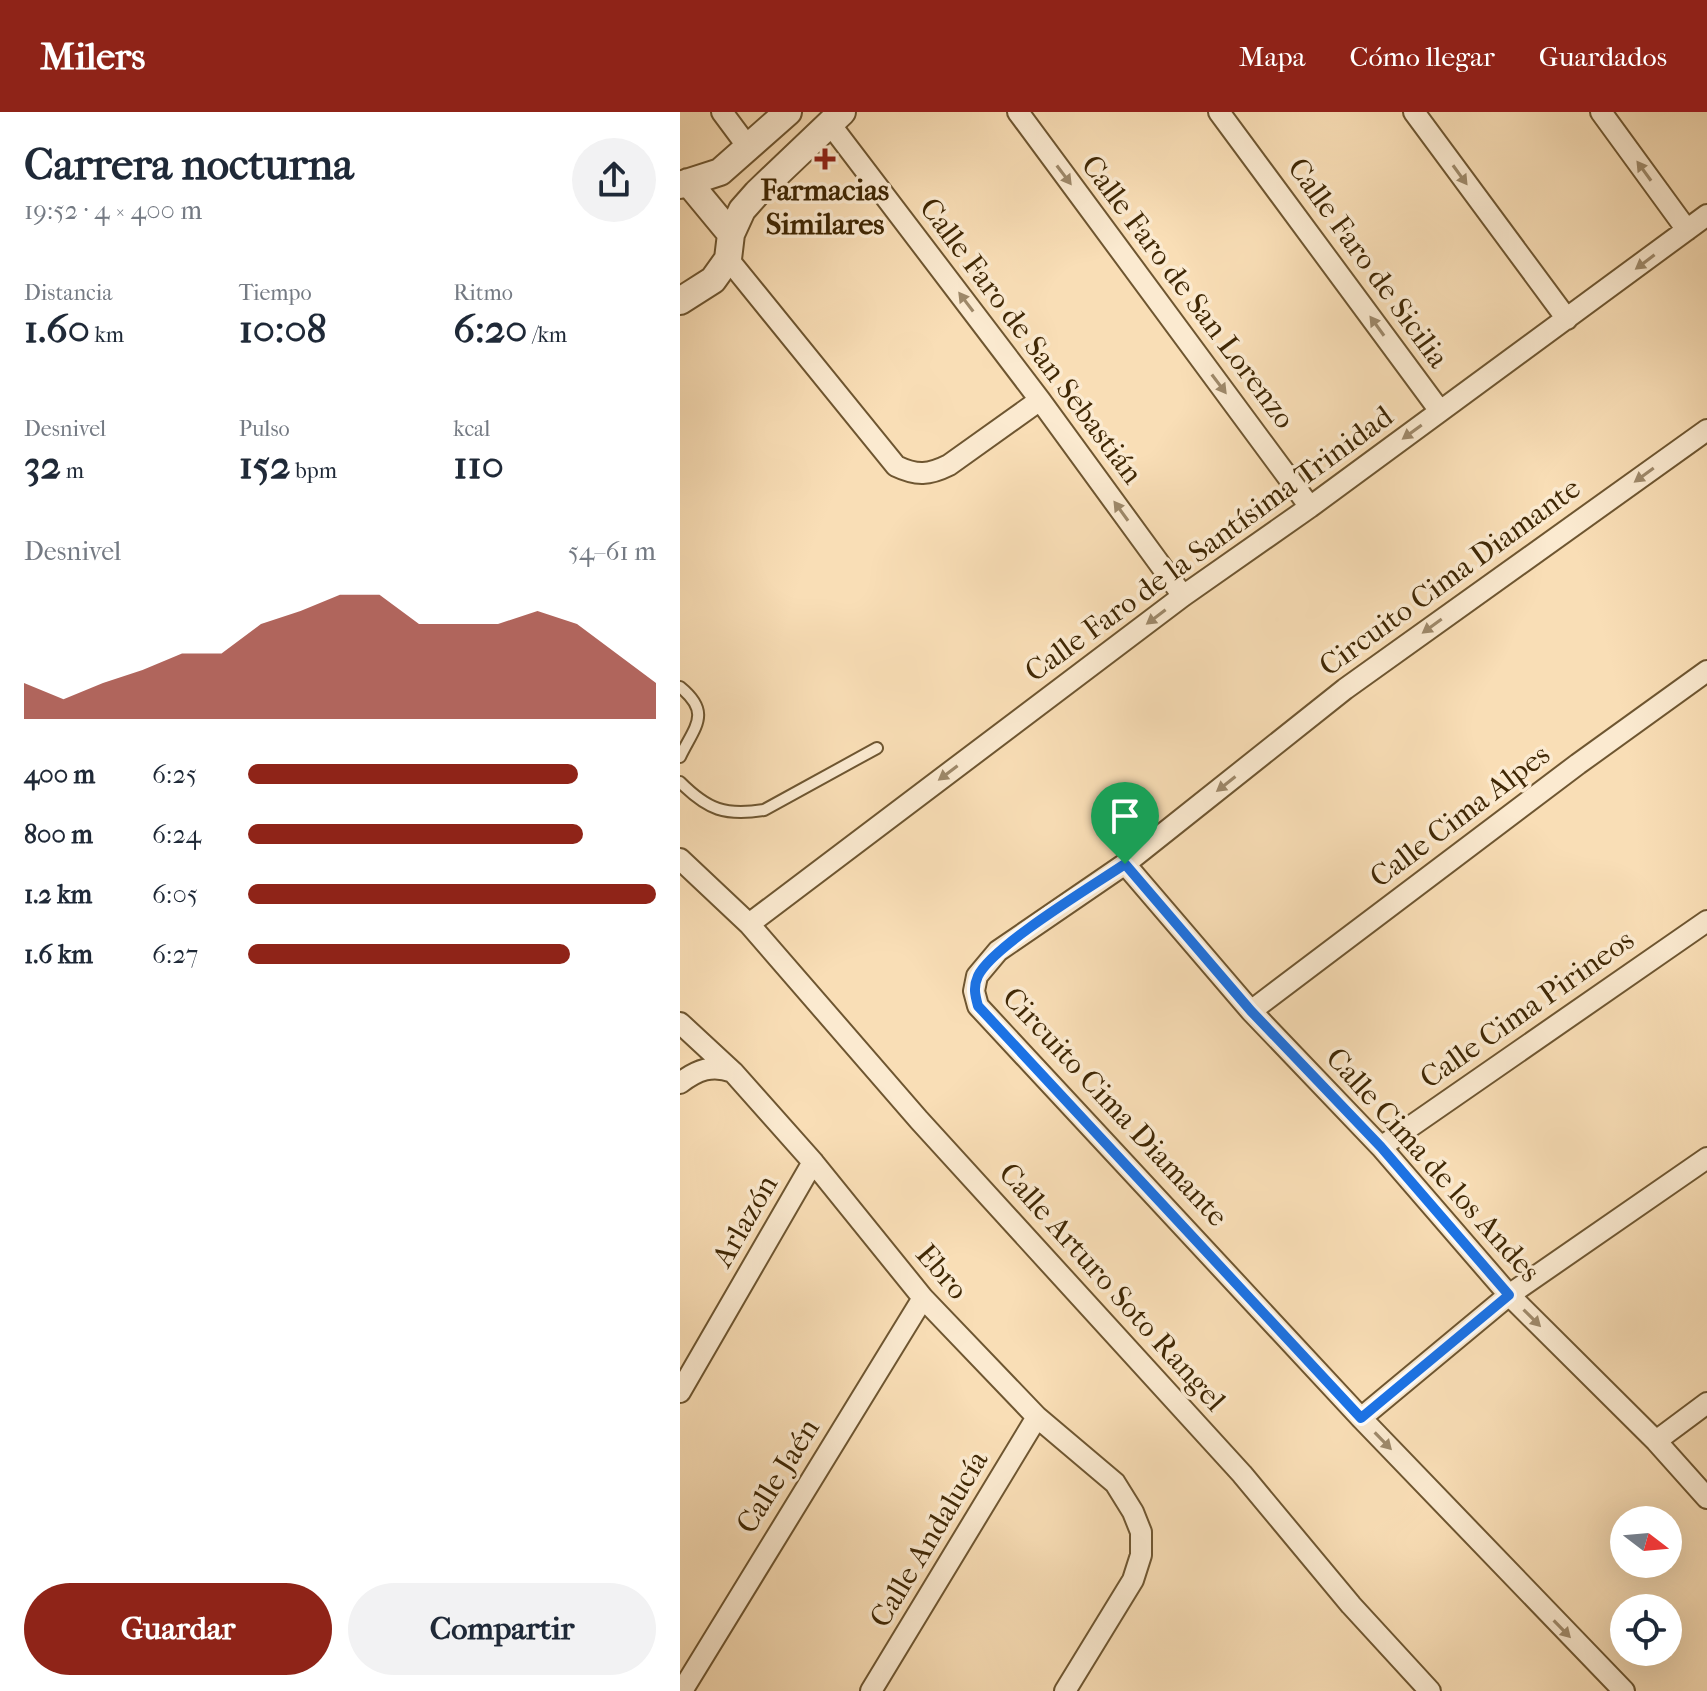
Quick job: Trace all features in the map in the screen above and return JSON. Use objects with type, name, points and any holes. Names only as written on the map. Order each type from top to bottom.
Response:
[{"type":"street","points":[[722,112],[748,147]]},
{"type":"street","points":[[788,112],[720,172],[684,184],[896,466],[920,475],[934,473],[1040,400]]},
{"type":"street","name":"Calle Faro de San Lorenzo","points":[[1018,112],[1310,507]]},
{"type":"street","name":"Calle Faro de Sicilia","points":[[1219,112],[1440,411]]},
{"type":"street","points":[[1414,112],[1567,319]]},
{"type":"street","points":[[1601,112],[1687,230]]},
{"type":"street","points":[[680,301],[713,280],[730,246],[742,210],[836,118]]},
{"type":"street","name":"Calle Faro de San Sebastián","points":[[836,118],[1183,596]]},
{"type":"street","name":"Calle Faro de la Santísima Trinidad","points":[[749,924],[1183,596],[1310,507],[1707,215]]},
{"type":"street","name":"Circuito Cima Diamante","points":[[1624,1691],[1361,1418],[978,1006],[974,991],[977,976],[998,951],[1125,864],[1345,689],[1707,430]]},
{"type":"street","name":"Calle Cima Alpes","points":[[1251,1011],[1578,764],[1707,671]]},
{"type":"street","name":"Calle Arturo Soto Rangel","points":[[680,859],[749,924],[919,1120],[1232,1463],[1351,1605],[1430,1691]]},
{"type":"street","name":"Calle Cima de los Andes","points":[[1125,864],[1251,1011],[1381,1147],[1509,1295],[1656,1441],[1707,1498]]},
{"type":"street","name":"Calle Cima Pirineos","points":[[1381,1147],[1707,921]]},
{"type":"street","name":"Ebro","points":[[680,1023],[733,1072],[813,1162],[923,1298],[1037,1417],[1115,1483],[1133,1512],[1141,1532],[1141,1555],[1133,1580],[1065,1691]]},
{"type":"street","points":[[687,1078],[709,1067],[733,1072]]},
{"type":"street","points":[[1361,1418],[1509,1295],[1707,1158]]},
{"type":"street","name":"Arlazón","points":[[680,1392],[813,1162]]},
{"type":"street","name":"Calle Jaén","points":[[686,1687],[923,1298]]},
{"type":"street","points":[[1656,1441],[1707,1403]]},
{"type":"street","name":"Calle Andalucía","points":[[871,1691],[1037,1417]]},
{"type":"lane","points":[[680,687],[696,701],[699,713],[680,757]]},
{"type":"lane","points":[[680,782],[709,806],[743,813],[764,810],[877,748]]},
{"type":"place","name":"Farmacias Similares","points":[[825,159]]},
{"type":"route","points":[[1125,864],[1251,1011],[1381,1147],[1509,1295],[1361,1418],[978,1006],[974,991],[977,976],[998,951],[1125,864]]}]
